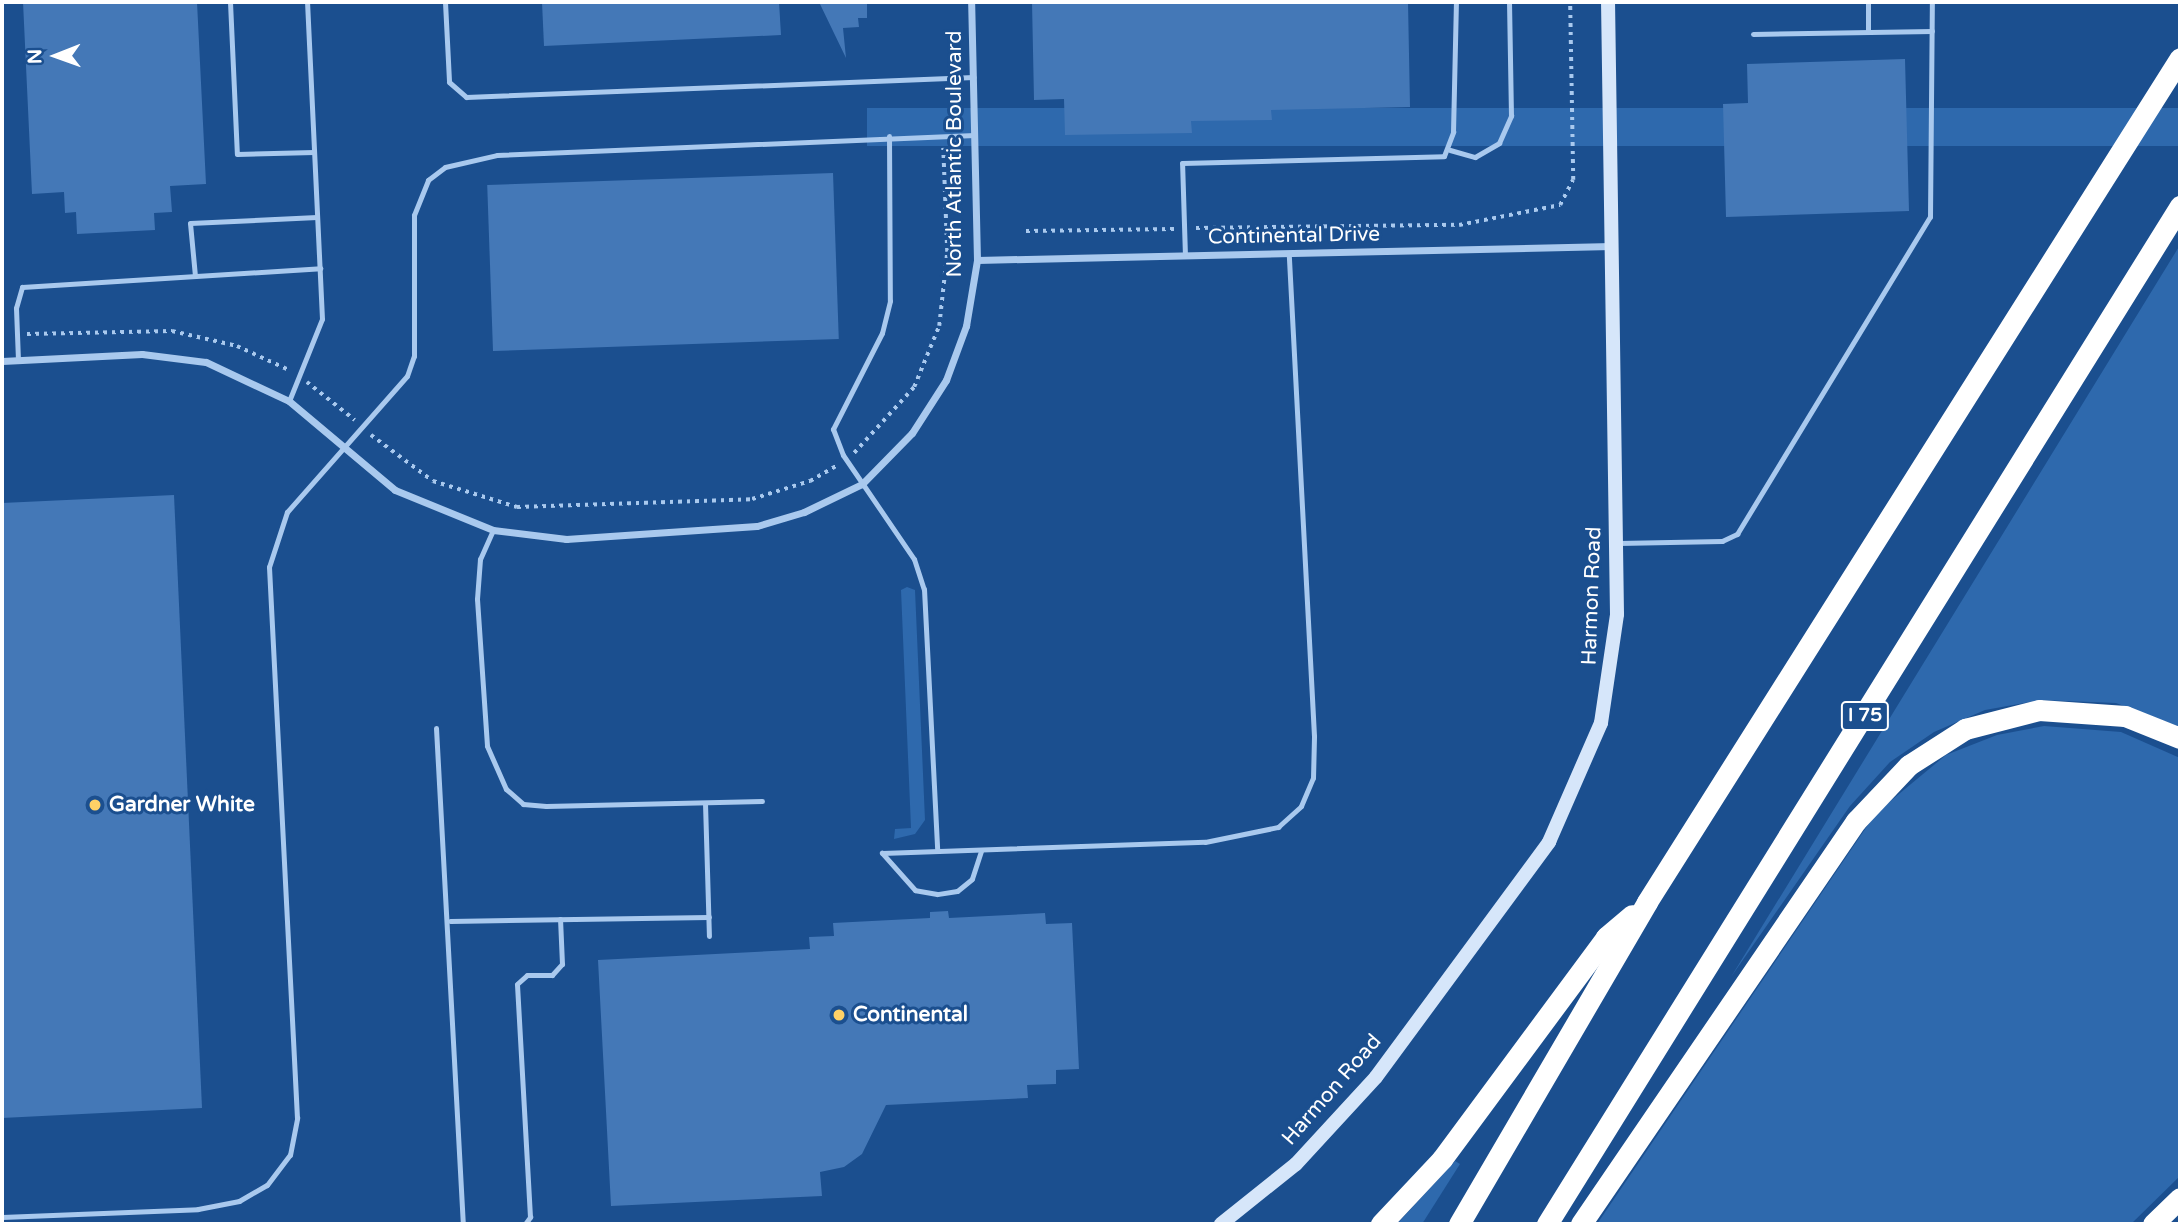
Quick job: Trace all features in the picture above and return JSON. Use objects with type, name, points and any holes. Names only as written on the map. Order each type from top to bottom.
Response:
[{"type":"highway","points":[[1459,1224],[1647,902],[2180,58]]},
{"type":"highway","name":"I 75","points":[[1547,1224],[2180,206]]},
{"type":"highway","points":[[1581,1224],[1856,821],[1909,765],[1965,729],[2039,710],[2125,716],[2180,738]]},
{"type":"highway","points":[[1381,1224],[1442,1159],[1606,937],[1647,902]]},
{"type":"highway","points":[[2153,1224],[2180,1198]]},
{"type":"street","name":"North Atlantic Boulevard","points":[[2,361],[142,354],[206,362],[289,401],[395,490],[492,530],[566,539],[757,526],[862,484],[912,433],[946,380],[966,326],[977,260],[971,2]]},
{"type":"street","name":"Harmon Road","points":[[1221,1224],[1296,1164],[1376,1077],[1549,842],[1601,723],[1613,664],[1616,543],[1608,2]]},
{"type":"street","name":"Continental Drive","points":[[977,260],[1612,246]]},
{"type":"lane","points":[[230,2],[237,154],[314,152]]},
{"type":"lane","points":[[289,401],[322,319],[307,2]]},
{"type":"lane","points":[[445,2],[449,82],[466,97],[974,77]]},
{"type":"lane","points":[[1450,150],[1456,2]]},
{"type":"lane","points":[[1185,256],[1182,163],[1435,158],[1450,150],[1475,157],[1499,143],[1511,116],[1509,2]]},
{"type":"lane","points":[[1868,2],[1868,32]]},
{"type":"lane","points":[[1616,543],[1722,541],[1737,534],[1930,218],[1932,2]]},
{"type":"lane","points":[[1753,34],[1932,31]]},
{"type":"lane","points":[[2,1217],[198,1209],[239,1201],[267,1185],[290,1155],[298,1118],[269,568],[281,521],[342,446],[407,376],[414,356],[414,215],[420,192],[445,167],[497,155],[889,136],[975,135]]},
{"type":"lane","points":[[889,136],[890,301],[882,334],[836,418],[836,441],[914,559],[924,589],[937,849]]},
{"type":"lane","points":[[195,276],[190,223],[317,217]]},
{"type":"lane","points":[[981,851],[972,879],[957,891],[937,894],[915,890],[882,853],[937,849],[981,851],[1205,842],[1278,827],[1301,806],[1313,778],[1314,736],[1289,254]]},
{"type":"lane","points":[[18,360],[17,335],[22,287],[320,268]]},
{"type":"lane","points":[[492,530],[480,559],[477,599],[487,746],[506,789],[523,804],[546,806],[762,801]]},
{"type":"lane","points":[[436,728],[450,921],[463,1224]]},
{"type":"lane","points":[[705,803],[709,936]]},
{"type":"lane","points":[[450,921],[709,917]]},
{"type":"lane","points":[[525,1224],[527,1141],[517,984],[527,975],[552,975],[562,964],[560,919]]},
{"type":"path","points":[[1026,231],[1459,225],[1560,205],[1573,180],[1570,2]]},
{"type":"path","points":[[17,335],[172,331],[237,346],[300,377],[335,398],[362,427],[433,481],[485,502],[530,508],[752,499],[810,481],[846,459],[902,405],[932,349],[946,273],[943,135]]},
{"type":"shaded area","points":[[867,108],[2180,108],[2180,146],[867,146]]},
{"type":"shaded area","points":[[2180,245],[2180,727],[2116,703],[2041,700],[1985,710],[1934,732],[1890,762],[1850,806],[1731,977]]},
{"type":"shaded area","points":[[907,587],[915,590],[925,820],[915,834],[894,839],[895,829],[911,828],[901,590]]},
{"type":"shaded area","points":[[2044,726],[2121,732],[2180,758],[2180,1176],[2131,1224],[1597,1224],[1876,813],[1946,755],[1997,735]]},
{"type":"shaded area","points":[[1455,1161],[1460,1164],[1422,1224],[1397,1224]]},
{"type":"building","points":[[23,2],[197,2],[206,184],[170,186],[172,212],[154,213],[155,230],[77,234],[76,212],[65,213],[64,192],[32,194]]},
{"type":"building","points":[[542,2],[779,2],[781,35],[544,46]]},
{"type":"building","points":[[819,2],[867,2],[867,18],[858,18],[859,27],[843,28],[846,58]]},
{"type":"building","points":[[1032,2],[1408,2],[1410,107],[1271,110],[1272,120],[1191,121],[1192,133],[1065,135],[1064,99],[1034,100]]},
{"type":"building","points":[[1905,59],[1909,211],[1726,217],[1723,104],[1748,103],[1747,64]]},
{"type":"building","points":[[833,173],[839,339],[493,351],[487,185]]},
{"type":"building","name":"Gardner White","points":[[174,495],[202,1108],[2,1118],[2,503]]},
{"type":"building","name":"Continental","points":[[948,911],[949,918],[1045,913],[1046,924],[1072,923],[1079,1069],[1056,1070],[1056,1084],[1027,1085],[1028,1098],[886,1105],[862,1154],[844,1167],[820,1172],[822,1196],[611,1206],[598,960],[810,949],[809,937],[834,936],[833,923],[930,918],[930,912]]},
{"type":"place","name":"Gardner White","points":[[95,805]]},
{"type":"place","name":"Continental","points":[[839,1015]]}]
